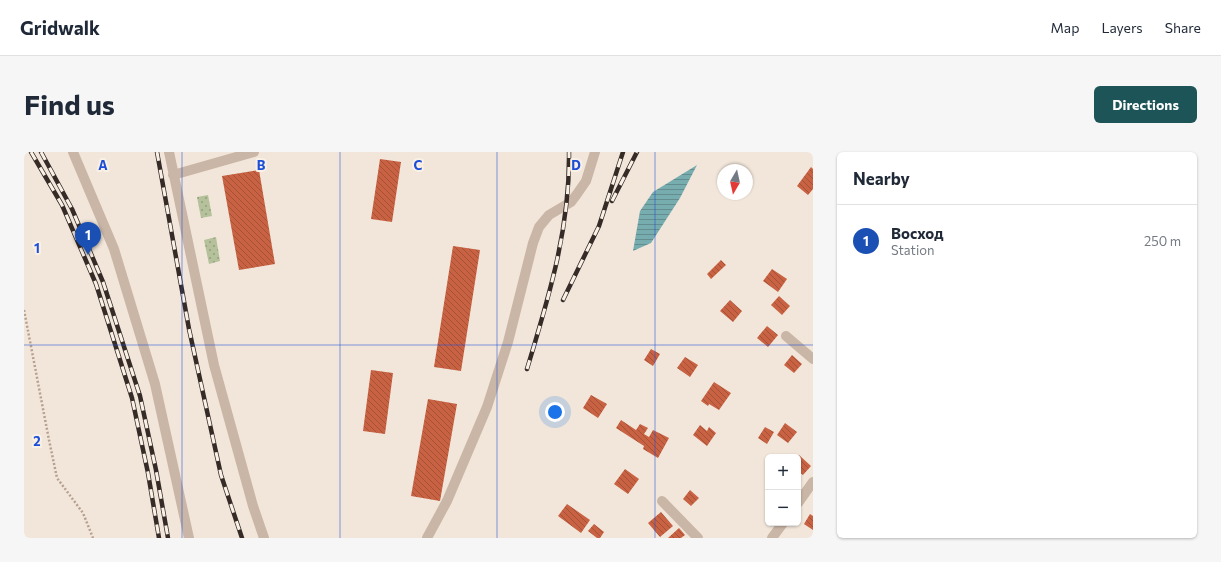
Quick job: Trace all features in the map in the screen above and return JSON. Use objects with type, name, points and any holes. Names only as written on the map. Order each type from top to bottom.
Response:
[{"type":"street","points":[[73,152],[114,248],[155,384],[189,538]]},
{"type":"street","points":[[169,152],[214,365],[253,506],[264,538]]},
{"type":"street","points":[[173,175],[254,152]]},
{"type":"street","points":[[427,538],[447,501],[487,407],[508,342],[533,243],[539,227],[549,215],[571,202],[577,194],[586,180],[595,152]]},
{"type":"street","points":[[786,336],[813,359]]},
{"type":"street","points":[[801,499],[813,482]]},
{"type":"street","points":[[662,501],[698,538]]},
{"type":"street","points":[[772,538],[781,526]]},
{"type":"path","points":[[24,310],[57,478],[83,513],[93,538]]},
{"type":"green space","points":[[208,195],[212,216],[201,218],[197,197]]},
{"type":"green space","points":[[216,237],[220,261],[209,264],[204,240]]},
{"type":"water","points":[[697,165],[680,198],[651,243],[633,251],[640,211],[653,192]]},
{"type":"building","points":[[380,159],[401,162],[392,222],[371,219]]},
{"type":"building","points":[[811,167],[813,169],[813,189],[808,195],[797,186]]},
{"type":"building","points":[[259,170],[275,264],[239,270],[222,176]]},
{"type":"building","points":[[453,246],[480,250],[461,371],[434,367]]},
{"type":"building","points":[[721,260],[726,265],[711,279],[707,274]]},
{"type":"building","points":[[772,269],[787,279],[778,292],[763,281]]},
{"type":"building","points":[[779,296],[790,306],[782,315],[771,305]]},
{"type":"building","points":[[730,300],[742,311],[733,322],[720,311]]},
{"type":"building","points":[[767,326],[778,335],[768,347],[757,338]]},
{"type":"building","points":[[651,349],[660,354],[653,366],[644,360]]},
{"type":"building","points":[[792,355],[802,364],[794,373],[784,365]]},
{"type":"building","points":[[685,357],[698,365],[690,377],[677,368]]},
{"type":"building","points":[[371,370],[393,373],[385,434],[363,431]]},
{"type":"building","points":[[714,382],[731,393],[719,410],[709,404],[708,406],[701,401]]},
{"type":"building","points":[[591,395],[607,404],[598,418],[583,408]]},
{"type":"building","points":[[428,399],[457,404],[440,501],[411,496]]},
{"type":"building","points":[[621,420],[636,430],[640,424],[648,428],[644,434],[649,437],[653,430],[669,438],[658,458],[643,449],[644,446],[616,428]]},
{"type":"building","points":[[785,423],[797,432],[788,443],[777,435]]},
{"type":"building","points":[[700,425],[707,431],[709,427],[716,433],[707,446],[693,435]]},
{"type":"building","points":[[765,427],[774,432],[767,444],[758,438]]},
{"type":"building","points":[[801,457],[811,466],[803,475],[801,473]]},
{"type":"building","points":[[625,469],[639,479],[628,494],[614,484]]},
{"type":"building","points":[[690,490],[699,498],[691,506],[683,499]]},
{"type":"building","points":[[567,504],[590,520],[581,533],[558,516]]},
{"type":"building","points":[[661,512],[673,526],[660,537],[648,523]]},
{"type":"building","points":[[810,514],[813,516],[813,530],[804,524]]},
{"type":"building","points":[[594,524],[604,532],[600,538],[597,538],[588,531]]},
{"type":"building","points":[[679,528],[685,535],[681,538],[668,538]]},
{"type":"railway","points":[[31,152],[62,205],[96,284],[132,398],[148,473],[159,538]]},
{"type":"railway","points":[[41,152],[72,209],[103,282],[140,396],[156,470],[168,538]]},
{"type":"railway","points":[[157,152],[189,329],[221,475],[242,538]]},
{"type":"railway","points":[[527,369],[557,262],[566,208],[569,152]]},
{"type":"railway","points":[[563,300],[599,226],[623,152]]},
{"type":"railway","points":[[612,201],[637,152]]},
{"type":"place","name":"Восход","points":[[88,255]]}]
